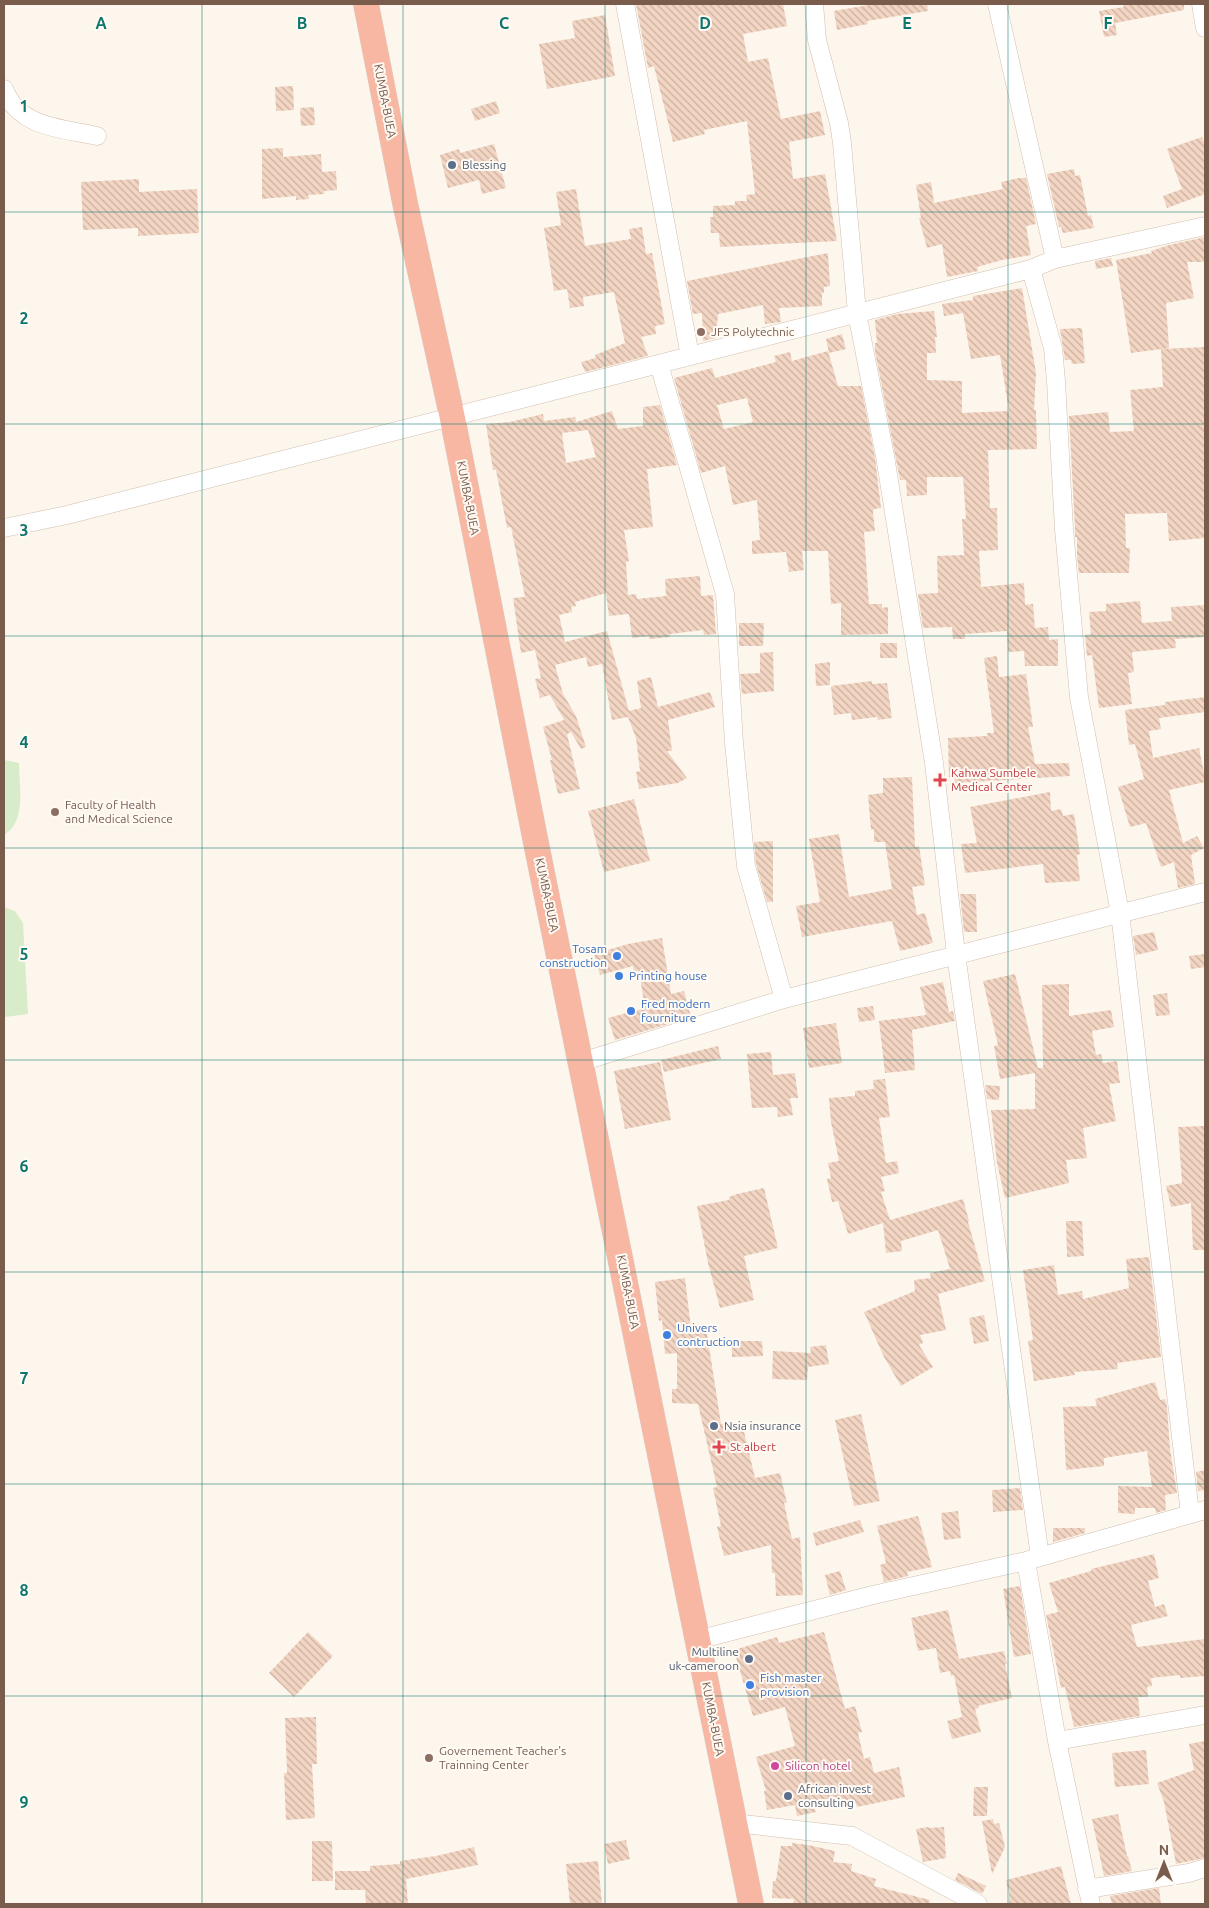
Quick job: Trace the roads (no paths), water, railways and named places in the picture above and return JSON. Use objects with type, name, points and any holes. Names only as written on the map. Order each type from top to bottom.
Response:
[{"type":"highway","name":"KUMBA-BUEA","points":[[366,4],[408,213],[452,416],[535,838],[751,1904]]},
{"type":"street","points":[[625,4],[690,356]]},
{"type":"street","points":[[814,4],[817,40],[839,123],[857,313],[885,456],[934,763],[956,954],[1057,1741],[1089,1897],[1205,1868]]},
{"type":"street","points":[[997,4],[1055,260]]},
{"type":"street","points":[[1201,4],[1205,28]]},
{"type":"street","points":[[4,90],[9,102],[21,114],[33,122],[97,136]]},
{"type":"street","points":[[4,528],[68,515],[1031,269],[1055,260],[1205,226]]},
{"type":"street","points":[[697,1640],[873,1595],[1033,1559],[1198,1512],[1120,913],[1079,697],[1064,529],[1053,348],[1031,269]]},
{"type":"street","points":[[659,364],[725,594],[734,743],[746,866],[784,999]]},
{"type":"street","points":[[581,1062],[784,999],[1205,892]]},
{"type":"street","points":[[1057,1741],[1205,1715]]},
{"type":"street","points":[[734,1823],[852,1836],[978,1904]]},
{"type":"place","name":"Blessing","points":[[452,165]]},
{"type":"place","name":"JFS Polytechnic","points":[[701,332]]},
{"type":"place","name":"Kahwa Sumbele Medical Center","points":[[940,780]]},
{"type":"place","name":"Faculty of Health and Medical Science","points":[[55,812]]},
{"type":"place","name":"Tosam construction","points":[[617,956]]},
{"type":"place","name":"Printing house","points":[[619,976]]},
{"type":"place","name":"Fred modern fourniture","points":[[631,1011]]},
{"type":"place","name":"Univers contruction","points":[[667,1335]]},
{"type":"place","name":"Nsia insurance","points":[[714,1426]]},
{"type":"place","name":"St albert","points":[[719,1447]]},
{"type":"place","name":"Multiline uk-cameroon","points":[[749,1659]]},
{"type":"place","name":"Fish master provision","points":[[750,1685]]},
{"type":"place","name":"Governement Teacher's Trainning Center","points":[[429,1758]]},
{"type":"place","name":"Silicon hotel","points":[[775,1766]]},
{"type":"place","name":"African invest consulting","points":[[788,1796]]}]
